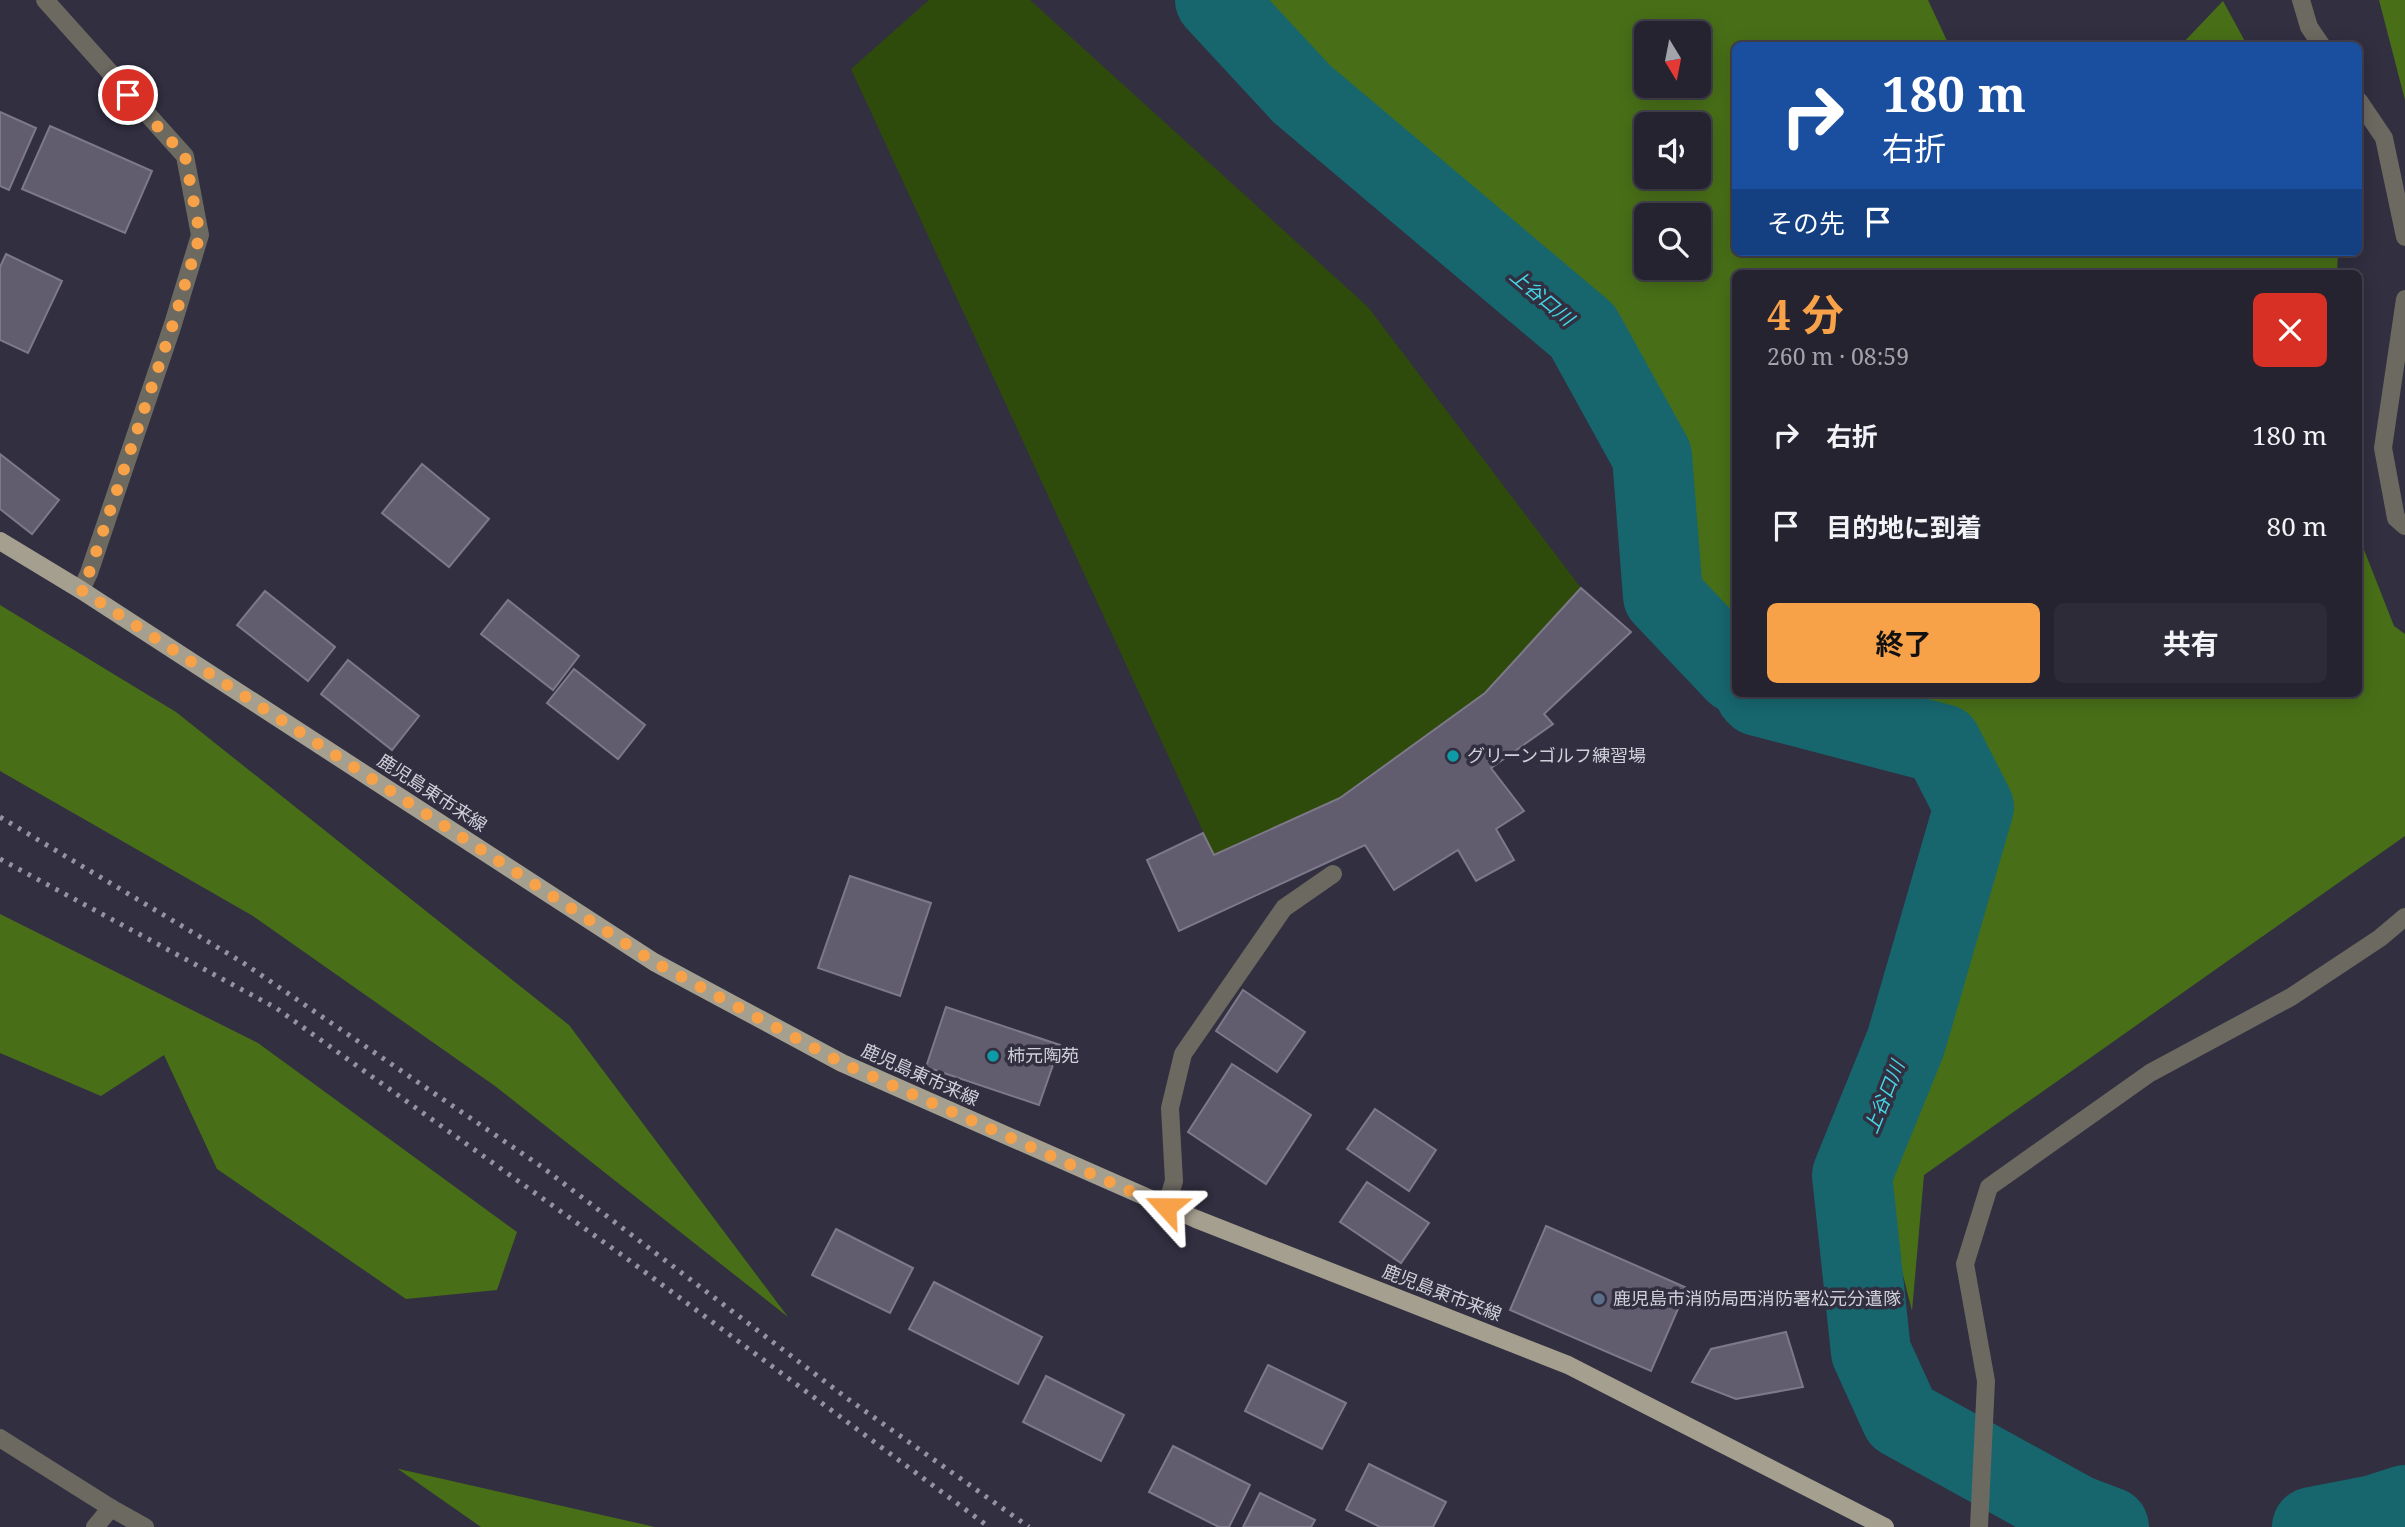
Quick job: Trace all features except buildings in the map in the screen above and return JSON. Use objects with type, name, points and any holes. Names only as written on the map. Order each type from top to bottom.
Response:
[{"type":"main road","name":"鹿児島東市来線","points":[[0,541],[81,590],[654,962],[842,1063],[1166,1207],[1568,1365],[1885,1527]]},
{"type":"street","points":[[45,0],[185,156],[200,235],[169,337],[81,590]]},
{"type":"street","points":[[2301,0],[2309,27],[2319,42]]},
{"type":"street","points":[[2362,105],[2384,138],[2405,237]]},
{"type":"street","points":[[2405,299],[2383,448],[2396,518],[2405,526]]},
{"type":"street","points":[[1166,1207],[1174,1181],[1170,1108],[1183,1054],[1284,908],[1333,874]]},
{"type":"street","points":[[1979,1527],[1986,1381],[1965,1265],[1989,1187],[2150,1073],[2291,997],[2379,938],[2405,917]]},
{"type":"street","points":[[0,1438],[145,1527]]},
{"type":"street","points":[[95,1527],[111,1508]]},
{"type":"green space","points":[[929,0],[1030,0],[1368,307],[1581,588],[1485,693],[1340,798],[1214,855],[851,69]]},
{"type":"green space","points":[[1251,0],[1928,0],[1948,42],[1732,42],[1732,256],[2338,256],[2337,270],[1732,270],[1732,635],[1696,596],[1676,446],[1602,306],[1312,64]]},
{"type":"green space","points":[[2379,0],[2405,0],[2405,100]]},
{"type":"green space","points":[[2223,1],[2245,42],[2184,42]]},
{"type":"green space","points":[[2362,545],[2394,626],[2405,634],[2405,836],[1924,1175],[1912,1311],[1880,1184],[2005,803],[1964,730],[1839,697],[2362,697]]},
{"type":"green space","points":[[0,605],[176,712],[569,1025],[788,1317],[495,1086],[253,916],[0,771]]},
{"type":"green space","points":[[0,914],[258,1043],[517,1232],[497,1290],[406,1299],[217,1169],[164,1055],[101,1096],[0,1053]]},
{"type":"green space","points":[[399,1469],[655,1527],[481,1527]]},
{"type":"waterway","name":"上谷口川","points":[[1215,0],[1302,94],[1583,331],[1652,456],[1663,596],[1732,669]]},
{"type":"waterway","name":"上谷口川","points":[[1762,697],[1942,744],[1974,807],[1906,1042],[1852,1175],[1871,1352],[1901,1418],[2077,1515],[2109,1527]]},
{"type":"waterway","name":"上谷口川","points":[[2312,1527],[2374,1515],[2405,1505]]},
{"type":"railway","points":[[0,817],[242,962],[542,1167],[848,1399],[1029,1527]]},
{"type":"railway","points":[[0,859],[276,1008],[626,1258],[989,1527]]},
{"type":"place","name":"グリーンゴルフ練習場","points":[[1453,756]]},
{"type":"place","name":"柿元陶苑","points":[[993,1056]]},
{"type":"place","name":"鹿児島市消防局西消防署松元分遣隊","points":[[1599,1299]]},
{"type":"route","points":[[128,95],[185,156],[200,235],[173,324],[81,590],[654,962],[842,1063],[1166,1207]]}]
